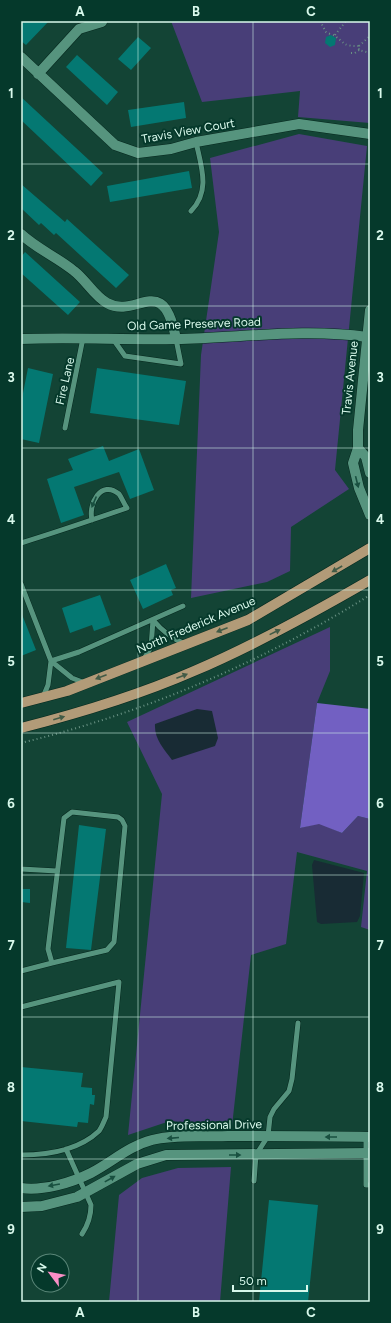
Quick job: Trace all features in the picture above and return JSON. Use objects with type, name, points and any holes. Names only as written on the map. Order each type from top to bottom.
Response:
[{"type":"main road","name":"North Frederick Avenue","points":[[21,703],[86,683],[248,620],[370,548]]},
{"type":"main road","points":[[21,728],[106,704],[194,671],[278,631],[370,580]]},
{"type":"street","points":[[38,74],[79,29],[102,22]]},
{"type":"street","name":"Travis View Court","points":[[21,57],[115,145],[138,153],[171,150],[196,142],[299,124],[370,134]]},
{"type":"street","points":[[21,234],[30,242],[74,271],[105,302],[120,308],[145,301],[154,301],[161,305],[170,314],[176,339]]},
{"type":"street","name":"Travis Avenue","points":[[370,310],[367,337],[367,369],[358,430],[358,448],[353,463],[359,488],[370,515]]},
{"type":"street","name":"Old Game Preserve Road","points":[[21,339],[176,339],[310,333],[346,334],[367,337]]},
{"type":"street","points":[[358,448],[366,458],[370,473]]},
{"type":"street","name":"Professional Drive","points":[[21,1188],[29,1189],[61,1184],[80,1178],[127,1150],[153,1140],[188,1136],[368,1137]]},
{"type":"street","points":[[21,1207],[42,1206],[86,1193],[137,1164],[166,1155],[368,1153]]},
{"type":"lane","points":[[191,211],[200,198],[204,181],[196,142]]},
{"type":"lane","name":"Fire Lane","points":[[65,428],[83,338]]},
{"type":"lane","points":[[113,339],[124,356],[181,364],[176,339]]},
{"type":"lane","points":[[21,542],[92,520],[127,508],[120,495],[115,492],[105,491],[96,496],[92,501],[90,513],[92,520]]},
{"type":"lane","points":[[21,584],[51,661],[48,685],[43,697]]},
{"type":"lane","points":[[51,661],[79,652],[183,606]]},
{"type":"lane","points":[[153,620],[162,631],[174,640],[186,644]]},
{"type":"lane","points":[[143,661],[151,647],[153,620]]},
{"type":"lane","points":[[51,661],[72,678],[86,683]]},
{"type":"lane","points":[[21,971],[107,950],[114,942],[125,826],[122,820],[111,816],[72,812],[64,818],[48,949],[52,963]]},
{"type":"lane","points":[[21,869],[57,872]]},
{"type":"lane","points":[[21,1007],[119,982],[106,1117],[100,1130],[90,1137],[66,1149],[51,1154],[21,1155]]},
{"type":"lane","points":[[254,1181],[256,1155],[268,1136],[270,1117],[274,1109],[289,1090],[292,1079],[298,1023]]},
{"type":"lane","points":[[368,1137],[366,1185],[370,1185]]},
{"type":"lane","points":[[66,1149],[91,1205],[91,1215],[87,1227],[82,1234]]},
{"type":"path","points":[[320,21],[327,33],[335,34],[341,42],[350,46],[359,46],[370,36]]},
{"type":"path","points":[[335,34],[346,21]]},
{"type":"path","points":[[351,53],[355,53],[359,50],[370,53]]},
{"type":"shaded area","points":[[171,21],[370,21],[370,123],[298,117],[300,91],[202,102]]},
{"type":"shaded area","points":[[299,134],[367,146],[335,470],[349,489],[291,527],[290,571],[267,582],[191,598],[201,355],[219,232],[210,158]]},
{"type":"shaded area","points":[[330,627],[330,671],[317,703],[300,828],[319,823],[342,833],[358,816],[370,819],[370,930],[361,927],[367,871],[297,852],[286,944],[251,955],[232,1126],[170,1121],[128,1135],[162,794],[127,722]]},
{"type":"shaded area","points":[[317,703],[370,709],[370,819],[358,816],[342,833],[319,824],[300,828]]},
{"type":"shaded area","points":[[231,1167],[220,1302],[109,1302],[119,1195],[142,1178],[178,1168]]},
{"type":"water","points":[[197,709],[212,711],[218,738],[215,746],[172,760],[158,739],[155,724]]},
{"type":"water","points":[[314,860],[364,873],[360,916],[357,922],[321,924],[317,922],[312,865]]},
{"type":"building","points":[[25,21],[49,21],[26,45],[21,41],[21,25]]},
{"type":"building","points":[[331,35],[336,38],[335,45],[330,47],[325,43],[326,37]]},
{"type":"building","points":[[138,37],[151,48],[131,70],[118,59]]},
{"type":"building","points":[[77,55],[118,92],[107,105],[66,67]]},
{"type":"building","points":[[21,97],[103,173],[91,186],[21,120]]},
{"type":"building","points":[[184,102],[186,118],[131,127],[128,110]]},
{"type":"building","points":[[189,171],[192,188],[110,202],[107,186]]},
{"type":"building","points":[[21,184],[65,222],[67,219],[129,275],[116,288],[56,233],[54,235],[41,223],[39,225],[21,208]]},
{"type":"building","points":[[25,252],[80,302],[68,315],[21,273],[21,257]]},
{"type":"building","points":[[28,368],[53,374],[39,443],[21,439],[21,403]]},
{"type":"building","points":[[97,368],[186,381],[179,425],[90,413]]},
{"type":"building","points":[[103,446],[109,461],[139,449],[154,490],[130,499],[119,472],[74,487],[84,515],[61,523],[47,479],[73,470],[68,459]]},
{"type":"building","points":[[166,564],[176,588],[171,590],[173,595],[143,609],[130,580]]},
{"type":"building","points":[[100,595],[111,625],[94,631],[92,625],[70,633],[62,608]]},
{"type":"building","points":[[21,612],[36,650],[21,656]]},
{"type":"building","points":[[79,825],[106,829],[91,950],[66,948]]},
{"type":"building","points":[[21,889],[30,889],[30,903],[21,902]]},
{"type":"building","points":[[21,1067],[83,1073],[81,1087],[92,1088],[92,1095],[95,1095],[94,1105],[90,1104],[88,1123],[78,1122],[77,1127],[21,1121]]},
{"type":"building","points":[[269,1200],[318,1205],[308,1302],[259,1302]]}]
